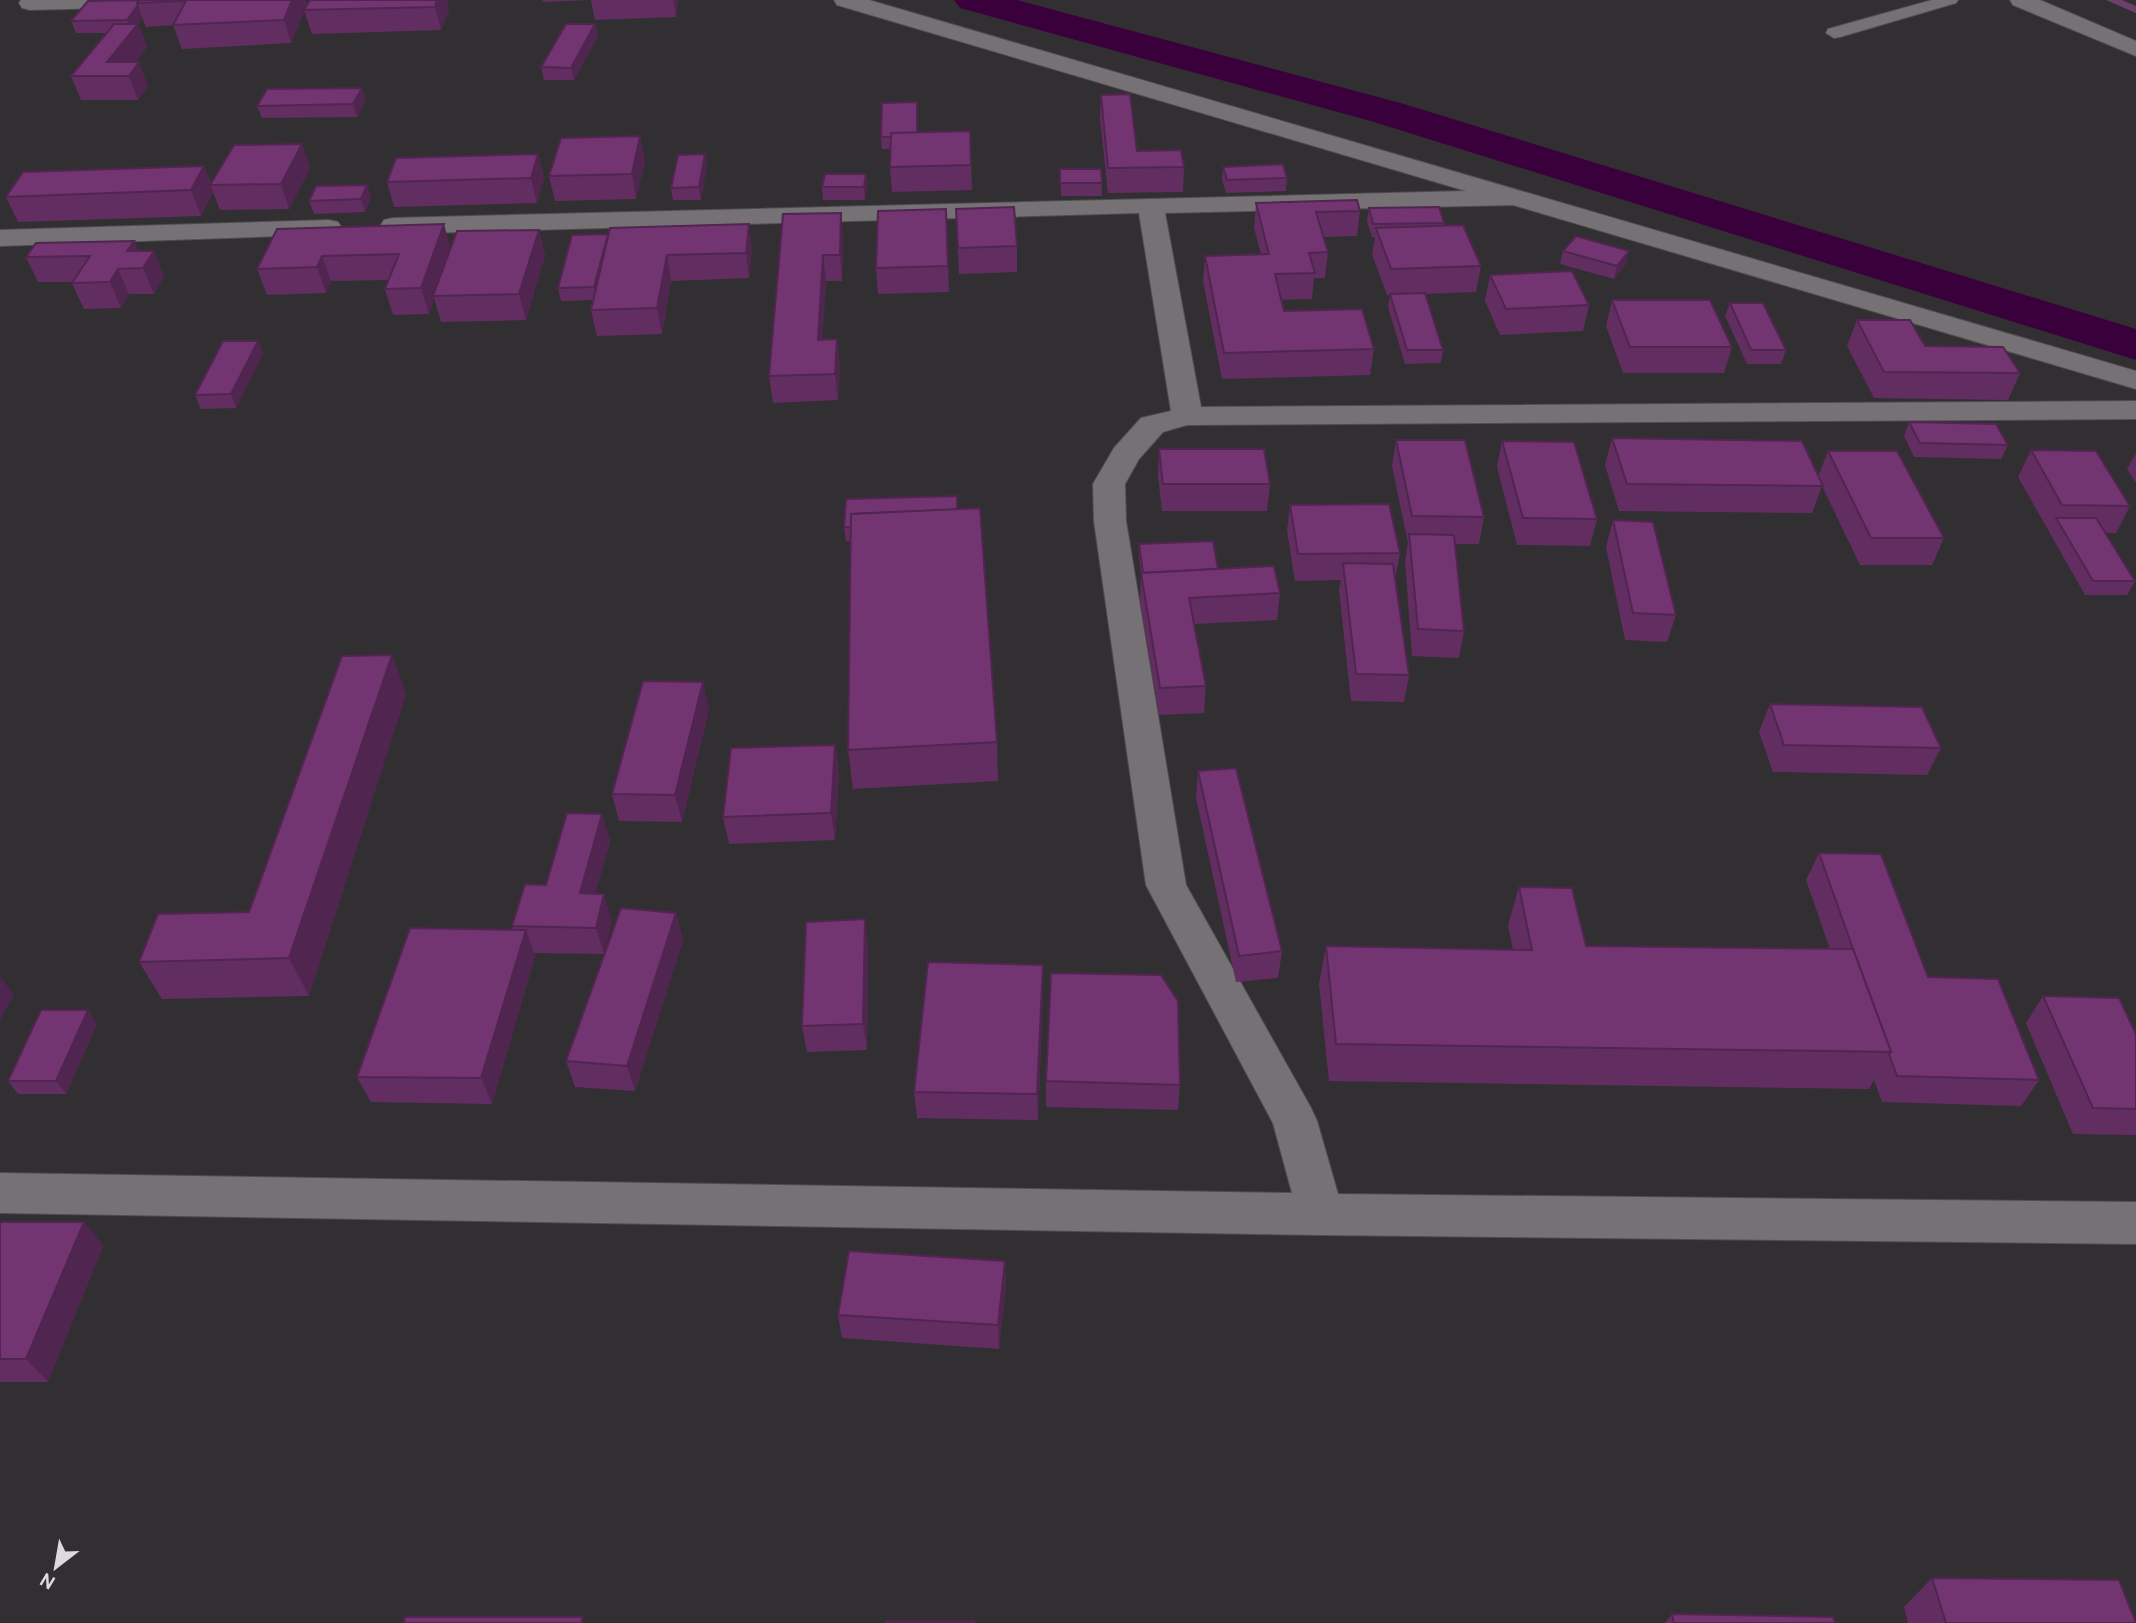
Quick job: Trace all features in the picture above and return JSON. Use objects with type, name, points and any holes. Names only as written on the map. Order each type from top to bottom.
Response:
[{"type":"street","points":[[30,3],[140,0]]},
{"type":"street","points":[[845,0],[1510,198],[2136,380]]},
{"type":"street","points":[[2021,0],[2136,49]]},
{"type":"street","points":[[0,238],[1151,205],[1510,198]]},
{"type":"street","points":[[1151,205],[1187,416]]},
{"type":"street","points":[[1321,1214],[1295,1121],[1167,885],[1110,522],[1109,484],[1125,455],[1152,425],[1187,416],[2136,410]]},
{"type":"street","points":[[0,1194],[2136,1223]]},
{"type":"lane","points":[[1834,33],[1950,0]]},
{"type":"building","points":[[139,0],[292,0],[284,20],[173,25],[186,1],[137,3]]},
{"type":"building","points":[[139,0],[127,20],[71,21],[88,1]]},
{"type":"building","points":[[310,0],[437,0],[435,7],[304,10]]},
{"type":"building","points":[[114,24],[138,24],[107,62],[139,62],[129,76],[71,76]]},
{"type":"building","points":[[566,24],[595,24],[571,68],[541,67]]},
{"type":"building","points":[[362,88],[353,104],[257,106],[267,89]]},
{"type":"building","points":[[1130,94],[1137,151],[1181,150],[1184,167],[1108,168],[1101,95]]},
{"type":"building","points":[[917,102],[917,133],[891,133],[891,137],[881,137],[882,103]]},
{"type":"building","points":[[970,131],[971,165],[890,167],[891,133]]},
{"type":"building","points":[[640,136],[632,174],[549,176],[561,138]]},
{"type":"building","points":[[302,144],[281,184],[210,185],[234,145]]},
{"type":"building","points":[[538,154],[531,178],[387,182],[396,158]]},
{"type":"building","points":[[705,154],[699,187],[671,188],[678,155]]},
{"type":"building","points":[[1283,164],[1287,178],[1227,180],[1223,167]]},
{"type":"building","points":[[204,166],[191,190],[6,197],[23,172]]},
{"type":"building","points":[[1060,169],[1101,169],[1102,183],[1060,183]]},
{"type":"building","points":[[825,174],[866,174],[864,187],[822,187]]},
{"type":"building","points":[[367,185],[361,199],[309,201],[316,186]]},
{"type":"building","points":[[1357,200],[1360,211],[1316,212],[1328,252],[1309,253],[1315,273],[1275,274],[1284,311],[1362,309],[1374,349],[1224,353],[1205,256],[1269,254],[1256,203]]},
{"type":"building","points":[[1014,207],[1017,246],[958,248],[956,209]]},
{"type":"building","points":[[1439,207],[1444,223],[1373,224],[1369,208]]},
{"type":"building","points":[[946,209],[948,266],[876,268],[878,211]]},
{"type":"building","points":[[841,213],[840,255],[823,255],[818,340],[837,339],[835,374],[769,376],[783,214]]},
{"type":"building","points":[[444,224],[421,288],[385,289],[399,254],[322,256],[317,267],[257,269],[277,229]]},
{"type":"building","points":[[749,224],[746,253],[667,255],[657,308],[591,310],[610,228]]},
{"type":"building","points":[[1463,225],[1481,266],[1391,269],[1376,228]]},
{"type":"building","points":[[539,230],[519,294],[433,296],[457,231]]},
{"type":"building","points":[[608,234],[594,287],[558,288],[572,235]]},
{"type":"building","points":[[1576,236],[1629,251],[1617,266],[1563,251]]},
{"type":"building","points":[[134,241],[127,251],[154,251],[143,268],[118,269],[110,282],[72,283],[90,256],[26,257],[36,243]]},
{"type":"building","points":[[1572,271],[1589,305],[1506,309],[1490,275]]},
{"type":"building","points":[[1425,293],[1443,350],[1407,350],[1390,294]]},
{"type":"building","points":[[1612,300],[1710,300],[1732,347],[1630,347]]},
{"type":"building","points":[[1730,303],[1763,303],[1786,350],[1751,350]]},
{"type":"building","points":[[1857,320],[1910,320],[1925,346],[2003,347],[2020,373],[1884,372]]},
{"type":"building","points":[[223,341],[258,341],[231,394],[195,395]]},
{"type":"building","points":[[1909,422],[1996,424],[2008,445],[1920,443]]},
{"type":"building","points":[[1612,438],[1802,441],[1823,486],[1627,484]]},
{"type":"building","points":[[1396,440],[1465,440],[1484,517],[1412,516]]},
{"type":"building","points":[[1502,441],[1574,442],[1597,519],[1523,518]]},
{"type":"building","points":[[1159,449],[1264,449],[1270,484],[1163,484]]},
{"type":"building","points":[[2031,450],[2096,451],[2130,506],[2062,505]]},
{"type":"building","points":[[1828,451],[1897,451],[1944,538],[1871,538]]},
{"type":"building","points":[[957,496],[957,510],[851,514],[851,527],[844,527],[846,499]]},
{"type":"building","points":[[1389,504],[1400,553],[1298,554],[1290,505]]},
{"type":"building","points":[[980,508],[997,742],[848,750],[851,514]]},
{"type":"building","points":[[2056,518],[2096,518],[2135,581],[2093,581]]},
{"type":"building","points":[[1613,520],[1653,522],[1676,615],[1633,613]]},
{"type":"building","points":[[1409,534],[1454,535],[1464,631],[1418,629]]},
{"type":"building","points":[[1213,541],[1218,569],[1143,573],[1139,544]]},
{"type":"building","points":[[1343,563],[1393,564],[1409,675],[1356,674]]},
{"type":"building","points":[[1274,566],[1280,593],[1189,598],[1206,686],[1160,688],[1141,573]]},
{"type":"building","points":[[392,655],[289,958],[139,962],[158,914],[249,912],[342,656]]},
{"type":"building","points":[[643,681],[703,682],[675,795],[612,794]]},
{"type":"building","points":[[1770,704],[1922,707],[1941,748],[1784,745]]},
{"type":"building","points":[[835,745],[831,813],[723,817],[731,748]]},
{"type":"building","points":[[1236,768],[1282,951],[1239,956],[1198,771]]},
{"type":"building","points":[[567,813],[602,814],[580,893],[604,894],[596,928],[512,926],[525,884],[546,885]]},
{"type":"building","points":[[1819,853],[1881,854],[1928,977],[1998,979],[2039,1080],[1897,1076],[1889,1054],[1891,1052]]},
{"type":"building","points":[[1519,887],[1572,888],[1586,946],[1853,949],[1891,1052],[1336,1044],[1326,946],[1532,950]]},
{"type":"building","points":[[621,908],[676,913],[627,1066],[566,1061]]},
{"type":"building","points":[[865,919],[863,1024],[802,1026],[806,922]]},
{"type":"building","points":[[410,928],[526,930],[481,1078],[357,1077]]},
{"type":"building","points":[[928,962],[1043,965],[1037,1094],[914,1092]]},
{"type":"building","points":[[1051,973],[1161,975],[1178,1001],[1180,1085],[1046,1081]]},
{"type":"building","points":[[2043,996],[2119,998],[2136,1034],[2136,1109],[2093,1108]]},
{"type":"building","points":[[41,1010],[88,1010],[56,1081],[8,1081]]},
{"type":"building","points":[[0,1222],[84,1222],[26,1359],[0,1359]]},
{"type":"building","points":[[849,1251],[1005,1261],[998,1325],[838,1315]]},
{"type":"building","points":[[1932,1578],[2119,1580],[2136,1623],[1946,1623]]},
{"type":"building","points":[[1672,1614],[1833,1617],[1835,1623],[1674,1623]]},
{"type":"building","points":[[405,1617],[583,1617],[581,1623],[404,1623]]},
{"type":"building","points":[[974,1621],[974,1623],[886,1623]]},
{"type":"waterway","points":[[973,0],[1389,113],[2136,345]]},
{"type":"waterway","points":[[2112,0],[2136,10]]}]
